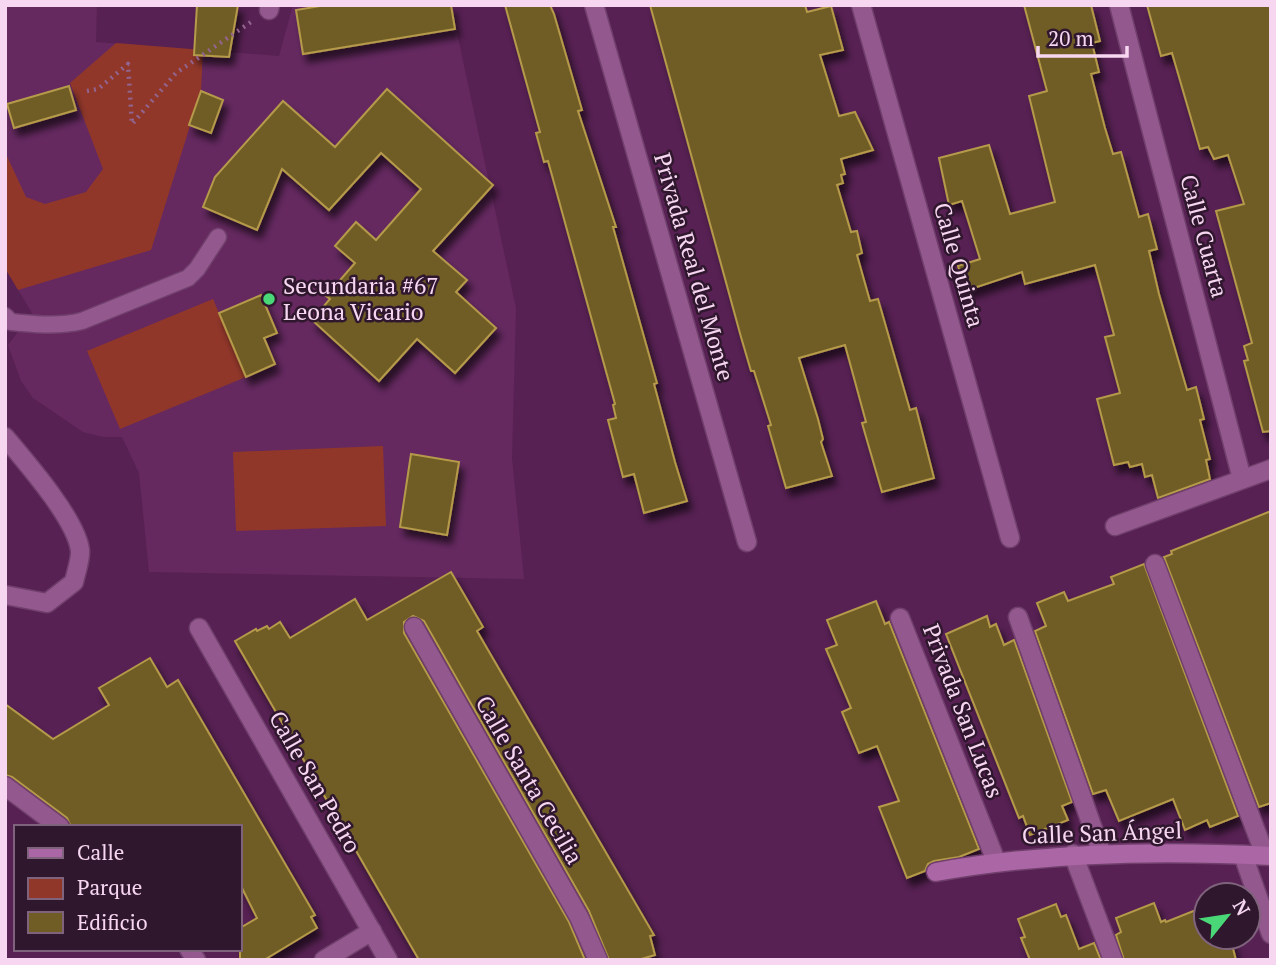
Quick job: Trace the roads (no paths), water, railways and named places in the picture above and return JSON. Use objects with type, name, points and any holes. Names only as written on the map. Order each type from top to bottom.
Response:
[{"type":"street","name":"Privada Real del Monte","points":[[594,5],[747,542]]},
{"type":"street","name":"Calle Quinta","points":[[861,5],[1010,538]]},
{"type":"street","name":"Calle Cuarta","points":[[1119,5],[1242,479]]},
{"type":"street","points":[[5,437],[40,481],[75,533],[80,552],[74,582],[47,603],[5,595]]},
{"type":"street","points":[[1115,526],[1271,469]]},
{"type":"street","points":[[1155,564],[1268,856]]},
{"type":"street","points":[[1018,617],[1102,854]]},
{"type":"street","name":"Privada San Lucas","points":[[900,618],[996,861]]},
{"type":"street","name":"Calle Santa Cecilia","points":[[414,627],[579,917],[597,960]]},
{"type":"street","name":"Calle San Pedro","points":[[199,628],[388,960]]},
{"type":"street","points":[[5,786],[57,825]]},
{"type":"street","points":[[1073,854],[1112,960]]},
{"type":"street","name":"Calle San Ángel","points":[[936,872],[996,861],[1073,854],[1268,856]]},
{"type":"street","points":[[1243,855],[1271,934]]},
{"type":"street","points":[[324,960],[372,931]]},
{"type":"lane","points":[[8,319],[64,326],[175,286],[197,269],[218,237]]},
{"type":"place","name":"Secundaria #67 Leona Vicario","points":[[269,299]]}]
